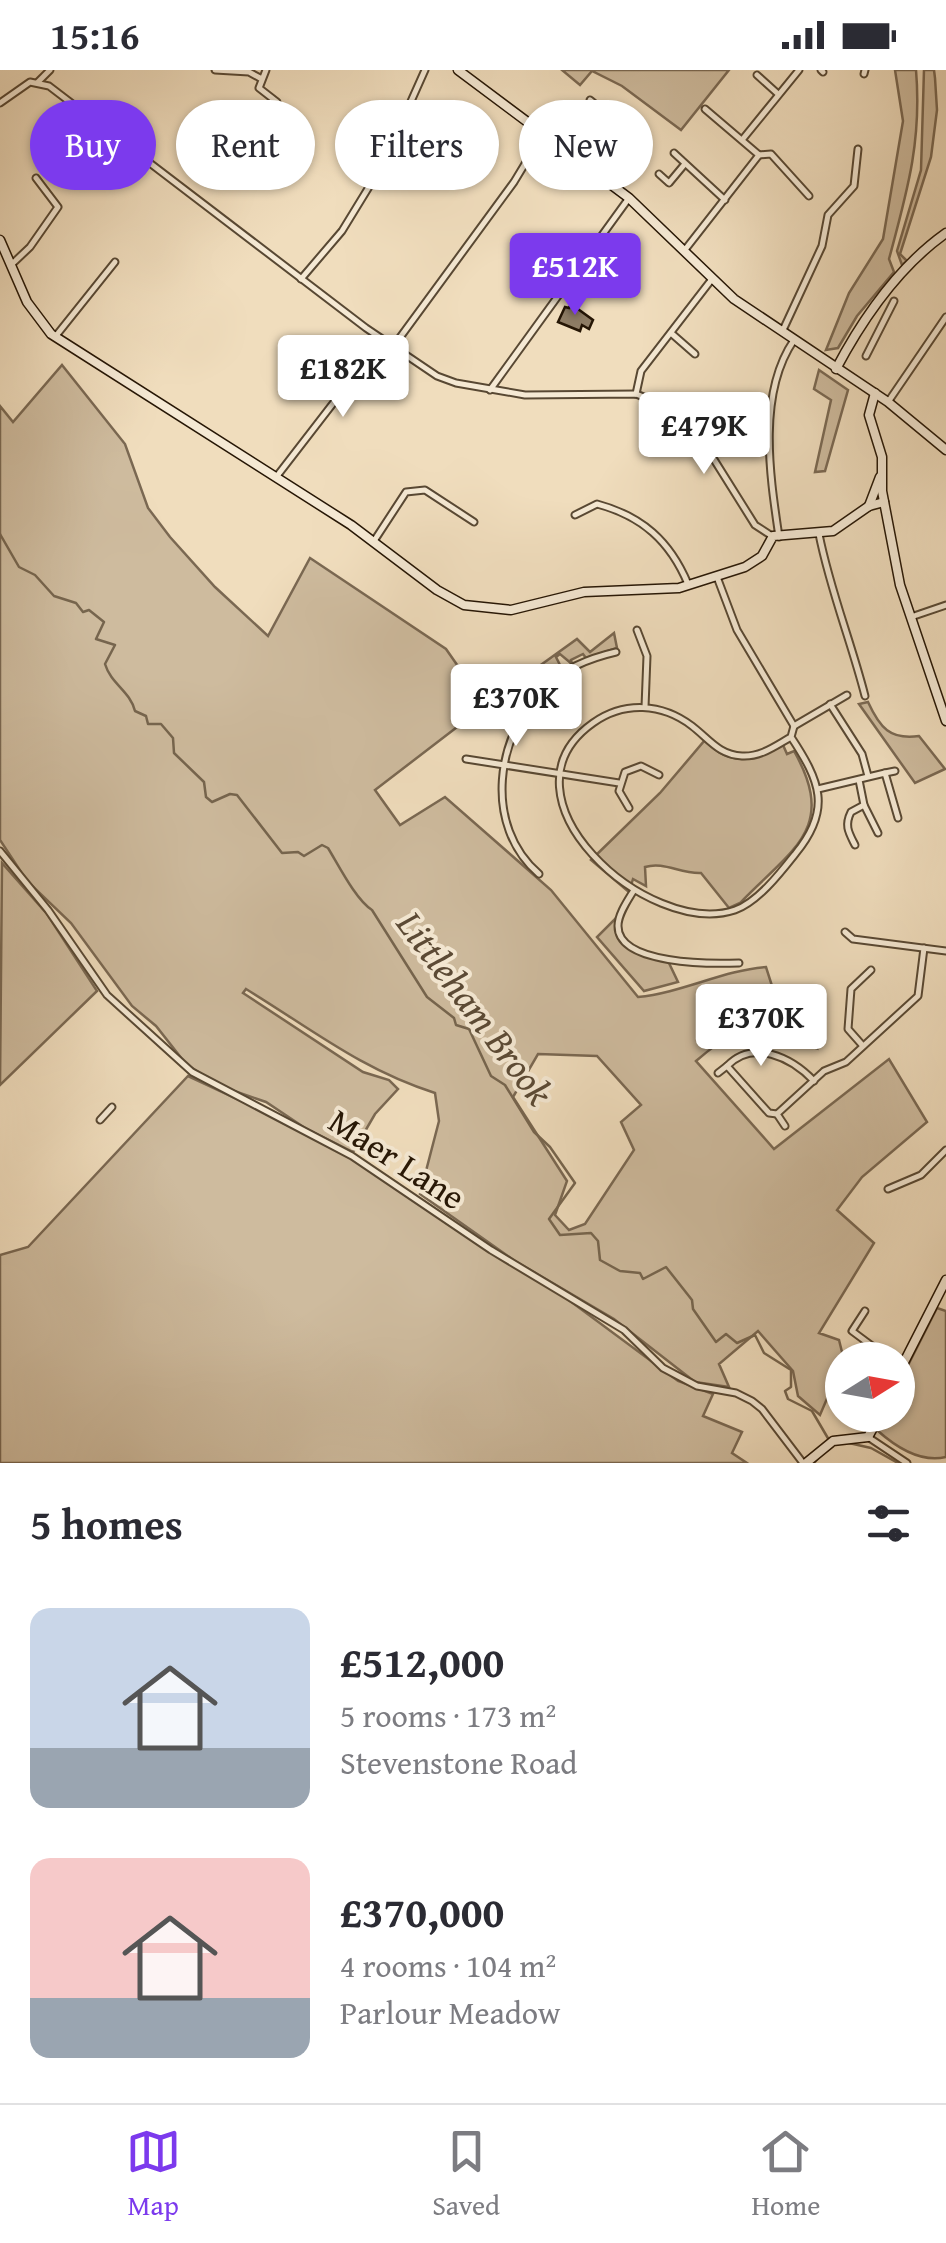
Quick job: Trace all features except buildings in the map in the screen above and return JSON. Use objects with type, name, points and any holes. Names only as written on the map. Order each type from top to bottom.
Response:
[{"type":"street","points":[[0,104],[22,85],[38,82],[50,70]]},
{"type":"street","points":[[215,70],[249,72],[260,78]]},
{"type":"street","points":[[266,70],[260,78],[261,92],[274,100]]},
{"type":"street","points":[[302,278],[342,231],[383,164],[425,70]]},
{"type":"street","points":[[458,70],[519,116]]},
{"type":"street","points":[[742,140],[799,70]]},
{"type":"street","points":[[757,75],[778,94]]},
{"type":"street","points":[[38,82],[382,340],[438,376],[490,390],[558,396],[636,394],[672,408],[693,426],[755,525],[776,537],[819,534],[839,528],[869,506],[884,502]]},
{"type":"street","points":[[704,108],[760,155],[771,154],[809,196]]},
{"type":"street","points":[[782,333],[822,246],[828,215],[854,186],[858,149]]},
{"type":"street","points":[[674,153],[725,200]]},
{"type":"street","points":[[684,251],[760,155]]},
{"type":"street","points":[[659,174],[669,183],[684,165]]},
{"type":"street","points":[[393,348],[519,174]]},
{"type":"street","points":[[10,266],[30,247],[58,207],[45,190]]},
{"type":"street","points":[[618,190],[712,279],[782,333],[888,402],[946,450]]},
{"type":"street","points":[[490,390],[629,198]]},
{"type":"street","points":[[836,369],[863,322],[918,258],[946,234]]},
{"type":"street","points":[[0,240],[26,302],[56,337],[374,542],[440,592],[477,608],[511,610],[584,592],[688,586],[755,562],[776,537],[771,418],[783,358],[794,340]]},
{"type":"street","points":[[56,337],[115,262]]},
{"type":"street","points":[[636,394],[642,371],[712,279]]},
{"type":"street","points":[[866,356],[894,301]]},
{"type":"street","points":[[888,402],[946,316]]},
{"type":"street","points":[[863,322],[878,329]]},
{"type":"street","points":[[672,333],[695,354]]},
{"type":"street","points":[[276,479],[382,340]]},
{"type":"street","points":[[874,393],[868,406],[882,456],[884,502],[910,617],[946,721]]},
{"type":"street","points":[[869,506],[880,478]]},
{"type":"street","points":[[374,542],[406,492],[425,490],[474,522]]},
{"type":"street","points":[[575,515],[597,504],[630,515],[664,541],[688,586]]},
{"type":"street","points":[[819,534],[834,601],[865,696]]},
{"type":"street","points":[[716,576],[737,630],[794,726]]},
{"type":"street","points":[[910,617],[946,605]]},
{"type":"street","points":[[637,630],[647,656],[646,707]]},
{"type":"street","points":[[540,874],[521,856],[509,831],[502,790],[514,730],[546,686],[568,669],[616,652]]},
{"type":"street","points":[[791,737],[761,754],[739,756],[714,748],[677,716],[646,707],[614,712],[585,729],[570,748],[560,774],[564,810],[592,854],[634,890],[692,911],[717,913],[740,908],[759,893],[808,838],[817,816],[818,790],[791,737],[794,726],[847,695]]},
{"type":"street","points":[[830,704],[862,754],[868,777]]},
{"type":"street","points":[[466,759],[618,784]]},
{"type":"street","points":[[629,808],[618,784],[625,772],[637,766],[659,775]]},
{"type":"street","points":[[818,790],[895,771]]},
{"type":"street","points":[[885,774],[898,818]]},
{"type":"street","points":[[859,780],[864,805],[878,833]]},
{"type":"street","points":[[855,846],[846,824],[850,812],[864,805]]},
{"type":"street","name":"Maer Lane","points":[[1,854],[48,910],[107,995],[192,1072],[352,1156],[476,1240],[624,1330],[664,1368],[697,1386],[736,1393],[752,1401],[762,1408],[805,1463]]},
{"type":"street","points":[[634,890],[618,920],[620,936],[630,946],[677,962],[739,963]]},
{"type":"street","points":[[845,932],[853,939],[946,951]]},
{"type":"street","points":[[726,1066],[769,1113],[777,1114],[826,1070],[841,1066],[918,996],[924,948]]},
{"type":"street","points":[[863,1046],[848,1029],[851,989],[871,970]]},
{"type":"street","points":[[718,1073],[744,1054],[764,1051],[814,1081]]},
{"type":"street","points":[[100,1120],[112,1107]]},
{"type":"street","points":[[777,1114],[785,1126]]},
{"type":"street","points":[[888,1188],[921,1175],[946,1150]]},
{"type":"street","points":[[913,1342],[946,1280]]},
{"type":"street","points":[[865,1310],[852,1331],[867,1342]]},
{"type":"street","points":[[868,1438],[871,1432]]},
{"type":"street","points":[[805,1463],[830,1442],[868,1438],[907,1463]]},
{"type":"shaded area","points":[[562,70],[729,70],[681,130],[653,109],[653,100],[641,100],[592,71],[580,85]]},
{"type":"shaded area","points":[[895,70],[916,70],[917,120],[912,166],[889,259],[894,272],[857,316],[838,348],[826,350],[849,293],[883,239],[903,121]]},
{"type":"shaded area","points":[[924,70],[934,70],[937,110],[931,157],[900,254],[907,261],[902,265],[897,251],[921,170]]},
{"type":"shaded area","points":[[62,365],[125,444],[148,508],[170,537],[215,587],[268,636],[310,558],[446,649],[485,705],[577,639],[590,652],[614,633],[617,648],[586,658],[583,654],[571,660],[572,664],[560,654],[556,657],[562,669],[552,672],[554,676],[548,682],[544,678],[539,682],[542,687],[536,693],[532,690],[530,700],[513,689],[490,716],[478,711],[375,790],[400,825],[445,797],[551,890],[638,997],[766,967],[772,986],[816,1048],[778,1030],[755,1028],[723,1040],[696,1061],[774,1149],[889,1059],[927,1122],[862,1177],[837,1210],[874,1243],[819,1333],[840,1342],[825,1342],[825,1403],[820,1415],[798,1396],[793,1371],[758,1331],[719,1364],[729,1387],[695,1382],[614,1319],[515,1261],[420,1194],[439,1121],[435,1093],[360,1060],[246,989],[243,993],[363,1072],[389,1080],[398,1089],[375,1114],[353,1152],[305,1128],[266,1102],[220,1086],[186,1064],[156,1026],[132,1006],[71,923],[27,881],[0,840],[0,406],[13,422]],"holes":[[[538,1054],[597,1056],[641,1105],[621,1122],[634,1150],[585,1224],[569,1230],[555,1215],[567,1181],[513,1097]]]},
{"type":"shaded area","points":[[819,370],[848,390],[825,471],[815,472],[831,400],[814,389]]},
{"type":"shaded area","points":[[868,702],[887,730],[900,736],[919,736],[945,769],[915,783],[859,704]]},
{"type":"shaded area","points":[[705,740],[733,758],[752,758],[783,745],[787,754],[794,751],[811,800],[810,819],[803,836],[740,903],[729,908],[701,873],[666,867],[645,867],[646,886],[633,879],[629,892],[591,860],[660,793]]},
{"type":"shaded area","points":[[2,863],[47,914],[97,991],[0,1085]]},
{"type":"shaded area","points":[[616,918],[618,938],[627,947],[668,961],[678,982],[644,991],[597,937]]},
{"type":"shaded area","points":[[188,1076],[282,1120],[352,1159],[566,1298],[678,1381],[713,1394],[703,1416],[742,1432],[732,1453],[747,1463],[0,1463],[0,1255],[28,1247]]},
{"type":"shaded area","points":[[937,1308],[946,1311],[946,1457],[927,1458],[909,1452],[879,1432],[915,1432],[915,1351]]},
{"type":"waterway","name":"Littleham Brook","points":[[0,534],[19,567],[35,575],[54,596],[76,603],[83,612],[89,610],[104,622],[96,639],[115,645],[105,664],[108,671],[135,711],[146,716],[148,724],[161,724],[173,738],[174,753],[204,782],[206,797],[212,802],[237,795],[282,853],[298,852],[304,856],[322,845],[328,848],[427,997],[454,1018],[456,1025],[469,1029],[491,1076],[505,1085],[534,1132],[550,1147],[575,1183],[549,1219],[560,1235],[591,1233],[598,1241],[600,1260],[620,1271],[640,1273],[643,1279],[666,1267],[692,1300],[693,1309],[716,1342],[726,1334],[737,1343],[755,1335],[764,1353],[791,1370],[791,1387],[785,1391],[788,1399],[812,1411],[829,1440]]},
{"type":"waterway","name":"Littleham Brook","points":[[849,1443],[871,1448],[898,1463]]},
{"type":"waterway","points":[[814,1463],[823,1453]]}]
